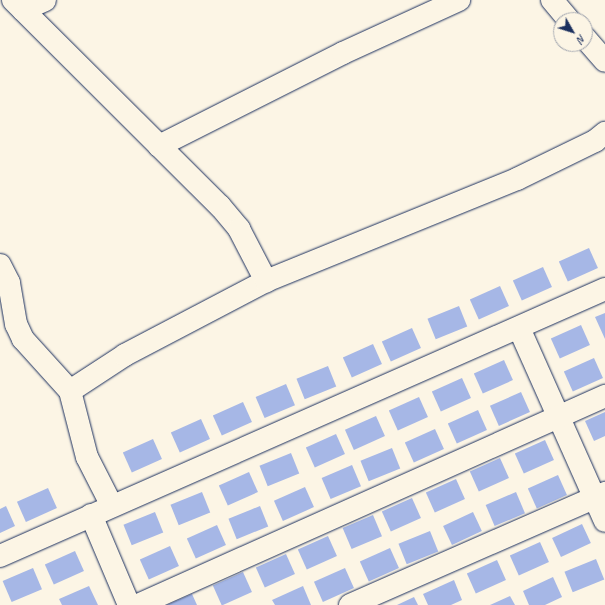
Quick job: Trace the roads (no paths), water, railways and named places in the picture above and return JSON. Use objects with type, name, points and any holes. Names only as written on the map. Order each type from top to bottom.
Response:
[{"type":"street","points":[[18,5],[45,0]]},
{"type":"street","points":[[159,146],[343,53],[460,0]]},
{"type":"street","points":[[552,0],[562,12]]},
{"type":"street","points":[[18,5],[220,206],[239,229],[266,281]]},
{"type":"street","points":[[593,47],[605,61]]},
{"type":"street","points":[[70,391],[125,355],[266,281],[517,179],[595,141],[605,133]]},
{"type":"street","points":[[0,265],[9,283],[16,324],[23,338],[70,391],[87,457],[112,506]]},
{"type":"street","points":[[0,556],[605,289]]},
{"type":"street","points":[[519,328],[559,417],[600,495],[605,521]]},
{"type":"street","points":[[138,605],[605,396]]},
{"type":"street","points":[[350,605],[600,495]]},
{"type":"street","points":[[91,515],[129,605]]}]
